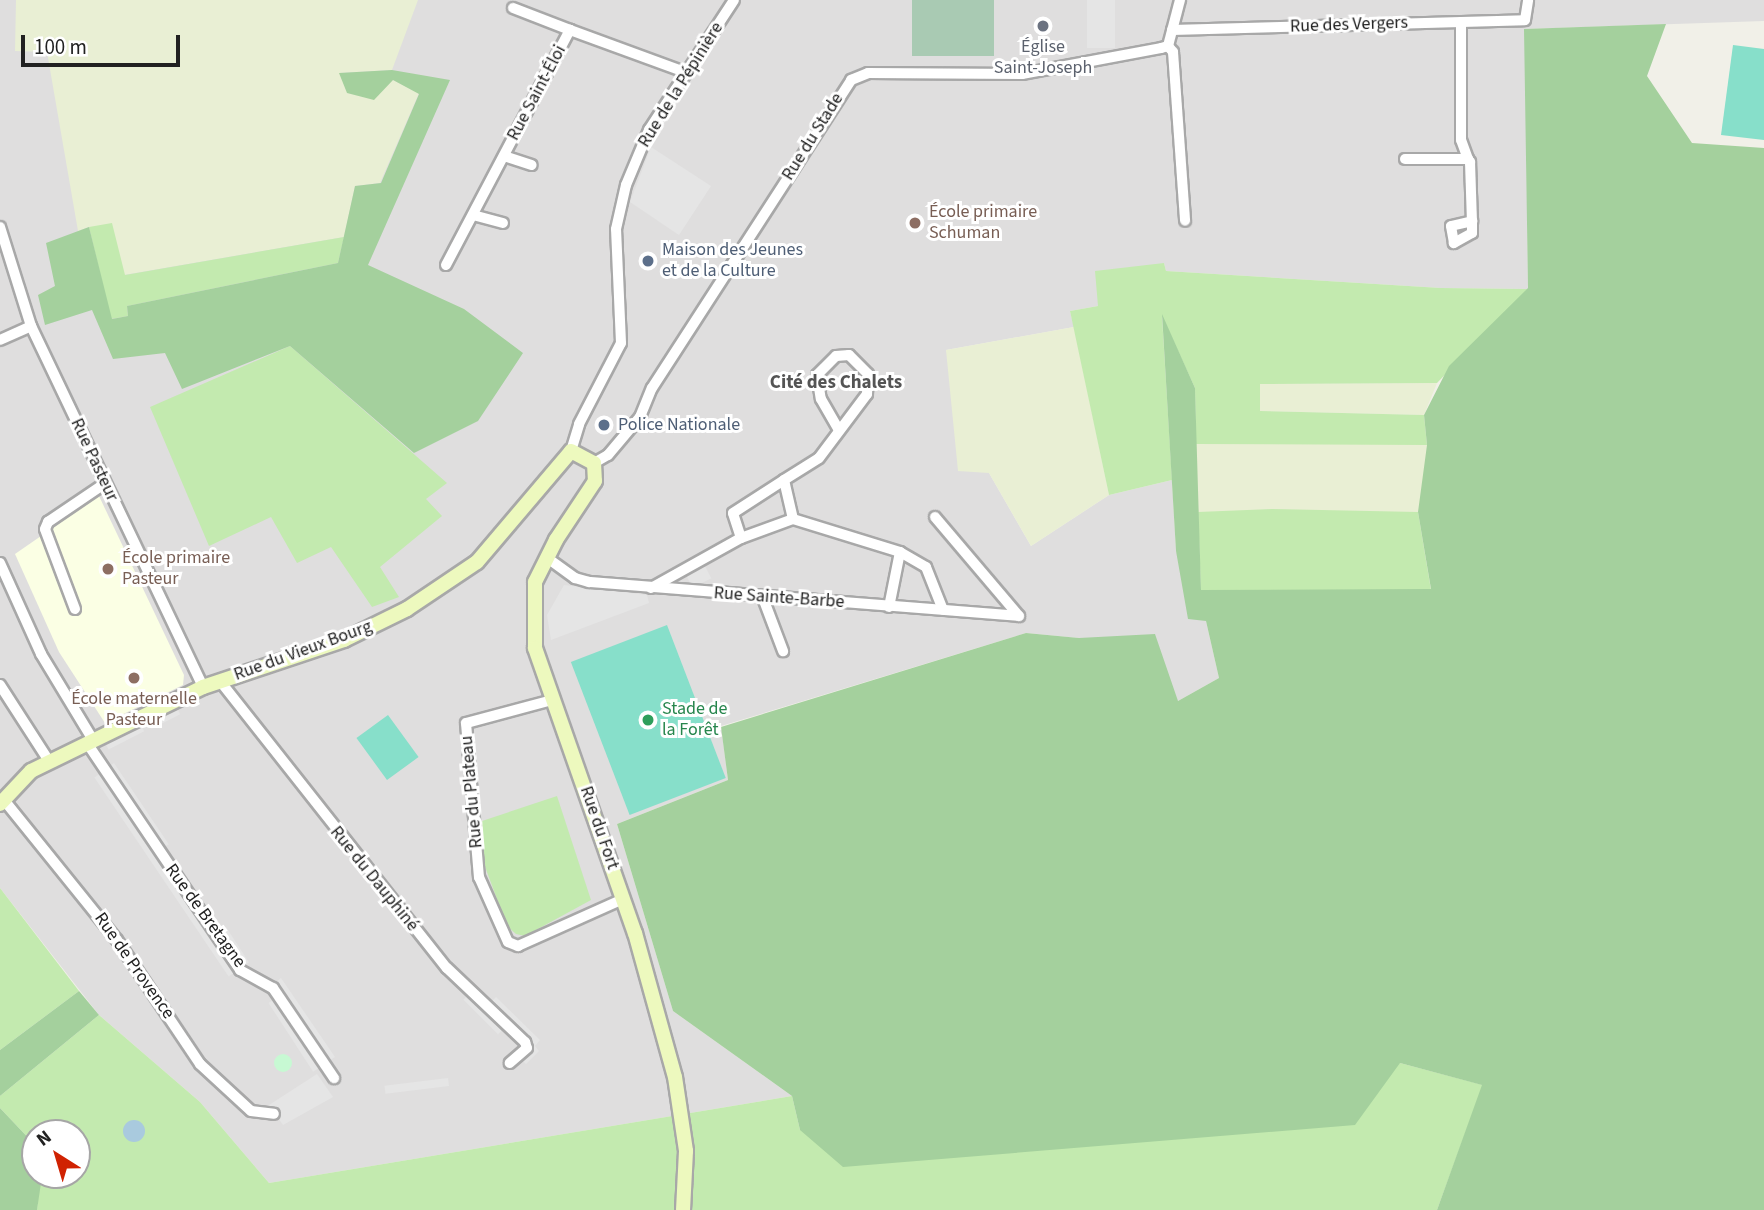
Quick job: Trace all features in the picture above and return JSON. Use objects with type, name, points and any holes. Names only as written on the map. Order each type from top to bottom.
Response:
[{"type":"street","name":"Rue de la Pépinière","points":[[571,451],[579,424],[621,343],[615,248],[619,206],[649,130],[734,0]]},
{"type":"street","points":[[1180,0],[1168,46],[1173,52],[1185,221]]},
{"type":"street","name":"Rue des Vergers","points":[[1172,30],[1525,20],[1528,0]]},
{"type":"street","name":"Rue Saint-Éloi","points":[[513,8],[685,72]]},
{"type":"street","points":[[1461,22],[1461,141],[1468,159],[1472,221]]},
{"type":"street","name":"Rue Saint-Éloi","points":[[446,265],[570,30]]},
{"type":"street","name":"Rue du Stade","points":[[594,463],[608,455],[640,417],[652,388],[851,80],[868,73],[1022,74],[1168,46]]},
{"type":"street","name":"Rue Saint-Éloi","points":[[504,156],[532,164]]},
{"type":"street","points":[[1405,159],[1468,159]]},
{"type":"street","points":[[473,215],[503,223]]},
{"type":"street","name":"Rue Pasteur","points":[[0,227],[31,326],[203,687]]},
{"type":"street","points":[[0,340],[31,326]]},
{"type":"street","points":[[741,538],[733,513],[818,458],[838,429],[856,410],[870,384],[860,362],[849,355],[836,356],[817,375],[821,399],[838,429]]},
{"type":"street","points":[[571,451],[594,463]]},
{"type":"street","name":"Rue du Vieux Bourg","points":[[2,802],[31,771],[90,741],[203,687],[344,640],[430,596],[477,562],[505,534],[571,451]]},
{"type":"street","name":"Rue du Fort","points":[[594,463],[594,481],[547,556],[536,582],[533,614],[536,648],[551,701],[624,899],[675,1077],[686,1152],[683,1210]]},
{"type":"street","points":[[783,480],[793,519]]},
{"type":"street","points":[[75,609],[45,529],[48,522],[104,484]]},
{"type":"street","name":"Rue Sainte-Barbe","points":[[547,556],[582,580],[763,598],[1019,616],[934,517]]},
{"type":"street","points":[[651,588],[741,538],[793,519],[900,552],[926,567],[943,610]]},
{"type":"street","points":[[889,607],[900,552]]},
{"type":"street","name":"Rue de Bretagne","points":[[0,562],[41,654],[90,741],[240,970],[273,988],[334,1078]]},
{"type":"street","points":[[763,598],[783,651]]},
{"type":"street","name":"Rue du Dauphiné","points":[[220,681],[447,968],[525,1042],[527,1048],[510,1063]]},
{"type":"street","points":[[0,685],[49,761]]},
{"type":"street","name":"Rue du Plateau","points":[[551,701],[466,723],[479,877],[508,943],[518,946],[624,899]]},
{"type":"street","name":"Rue de Provence","points":[[2,802],[117,940],[200,1064],[251,1111],[274,1114]]},
{"type":"shaded area","points":[[0,0],[1764,0],[1764,21],[1525,29],[1528,289],[1441,288],[1166,271],[1164,263],[1098,306],[1070,311],[1074,327],[946,350],[989,473],[1031,546],[1109,495],[1172,480],[1176,551],[1206,621],[1219,678],[1178,701],[1079,638],[1026,633],[721,726],[728,780],[617,824],[673,1011],[792,1096],[269,1183],[200,1102],[99,1015],[0,888]]},
{"type":"shaded area","points":[[16,0],[418,0],[392,70],[340,73],[393,80],[419,93],[380,183],[355,186],[344,237],[124,275],[89,227],[78,231],[47,52],[15,51]]},
{"type":"shaded area","points":[[912,0],[994,0],[994,56],[912,56]]},
{"type":"shaded area","points":[[1087,0],[1115,0],[1115,48],[1087,48]]},
{"type":"shaded area","points":[[651,147],[711,186],[679,235],[630,202]]},
{"type":"shaded area","points":[[1074,327],[1109,495],[1031,546],[989,473],[958,471],[946,350]]},
{"type":"shaded area","points":[[1437,383],[1424,415],[1260,411],[1260,384]]},
{"type":"shaded area","points":[[1196,444],[1427,444],[1427,512],[1196,512]]},
{"type":"shaded area","points":[[99,496],[184,675],[183,685],[105,723],[59,652],[15,554]]},
{"type":"shaded area","points":[[704,564],[711,578],[693,588],[685,574]]},
{"type":"shaded area","points":[[564,585],[647,595],[649,603],[551,640],[547,615]]},
{"type":"shaded area","points":[[177,708],[180,714],[152,729],[148,723]]},
{"type":"shaded area","points":[[141,725],[144,731],[109,749],[105,743]]},
{"type":"shaded area","points":[[114,763],[169,844],[162,849],[107,767]]},
{"type":"shaded area","points":[[101,773],[235,972],[229,976],[94,777]]},
{"type":"shaded area","points":[[226,927],[249,962],[241,967],[218,932]]},
{"type":"shaded area","points":[[281,978],[335,1057],[327,1062],[284,995],[272,985]]},
{"type":"shaded area","points":[[469,994],[504,1029],[498,1034],[463,1000]]},
{"type":"shaded area","points":[[496,997],[540,1040],[535,1046],[539,1051],[526,1064],[521,1059],[534,1046],[490,1003]]},
{"type":"shaded area","points":[[276,998],[321,1067],[313,1072],[268,1003]]},
{"type":"shaded area","points":[[317,1074],[333,1097],[283,1125],[269,1105]]},
{"type":"shaded area","points":[[448,1078],[449,1086],[385,1094],[384,1086]]},
{"type":"green space","points":[[1666,24],[1647,76],[1692,143],[1764,148],[1764,1210],[1437,1210],[1482,1085],[1400,1063],[1355,1125],[843,1167],[800,1130],[792,1096],[673,1011],[617,824],[728,780],[721,727],[1026,633],[1079,638],[1155,634],[1178,701],[1219,678],[1206,621],[1188,619],[1176,551],[1162,314],[1195,388],[1201,590],[1431,589],[1418,512],[1427,445],[1424,415],[1449,366],[1528,288],[1524,29]]},
{"type":"green space","points":[[1733,45],[1764,49],[1764,140],[1721,135]]},
{"type":"green space","points":[[392,70],[450,80],[368,265],[464,309],[523,353],[478,421],[414,453],[290,346],[182,389],[165,353],[113,359],[92,310],[45,325],[38,295],[55,286],[46,243],[89,227],[112,319],[128,316],[127,306],[338,263],[355,186],[381,183],[419,94],[393,80],[374,100],[347,93],[339,73]]},
{"type":"green space","points":[[112,223],[125,275],[344,237],[338,263],[127,306],[128,316],[111,319],[89,227]]},
{"type":"green space","points":[[1164,263],[1166,271],[1441,288],[1528,289],[1437,383],[1260,384],[1260,411],[1424,415],[1427,445],[1196,444],[1195,388],[1162,316],[1172,480],[1109,495],[1070,311],[1098,306],[1095,271]]},
{"type":"green space","points":[[290,346],[447,483],[426,499],[442,516],[380,567],[399,597],[372,607],[331,547],[297,563],[271,517],[209,546],[150,407]]},
{"type":"green space","points":[[1273,509],[1418,512],[1431,590],[1201,590],[1198,512]]},
{"type":"green space","name":"Stade de la Forêt","points":[[667,625],[726,778],[630,815],[571,662]]},
{"type":"green space","points":[[388,715],[419,757],[387,780],[356,738]]},
{"type":"green space","points":[[557,796],[591,900],[525,936],[516,934],[507,926],[484,864],[482,821]]},
{"type":"green space","points":[[0,888],[79,991],[0,1050]]},
{"type":"green space","points":[[79,991],[99,1015],[0,1096],[0,1050]]},
{"type":"green space","points":[[99,1015],[200,1102],[269,1183],[792,1096],[800,1130],[1400,1063],[1483,1085],[1437,1210],[37,1210],[39,1189],[91,1189],[91,1119],[21,1119],[21,1130],[0,1108],[0,1096]]},
{"type":"green space","points":[[279,1054],[287,1054],[292,1063],[290,1070],[279,1072],[274,1067],[274,1059]]},
{"type":"green space","points":[[0,1108],[21,1130],[21,1189],[40,1189],[37,1210],[0,1210]]},
{"type":"water","points":[[134,1120],[142,1123],[145,1131],[142,1139],[134,1142],[126,1139],[123,1131],[126,1123]]},
{"type":"place","name":"Église Saint-Joseph","points":[[1043,26]]},
{"type":"place","name":"École primaire Schuman","points":[[915,223]]},
{"type":"place","name":"Maison des Jeunes et de la Culture","points":[[648,261]]},
{"type":"place","name":"Police Nationale","points":[[604,425]]},
{"type":"place","name":"École primaire Pasteur","points":[[108,569]]},
{"type":"place","name":"École maternelle Pasteur","points":[[134,678]]},
{"type":"place","name":"Stade de la Forêt","points":[[648,720]]},
{"type":"district","name":"Cité des Chalets","points":[[836,383]]}]
